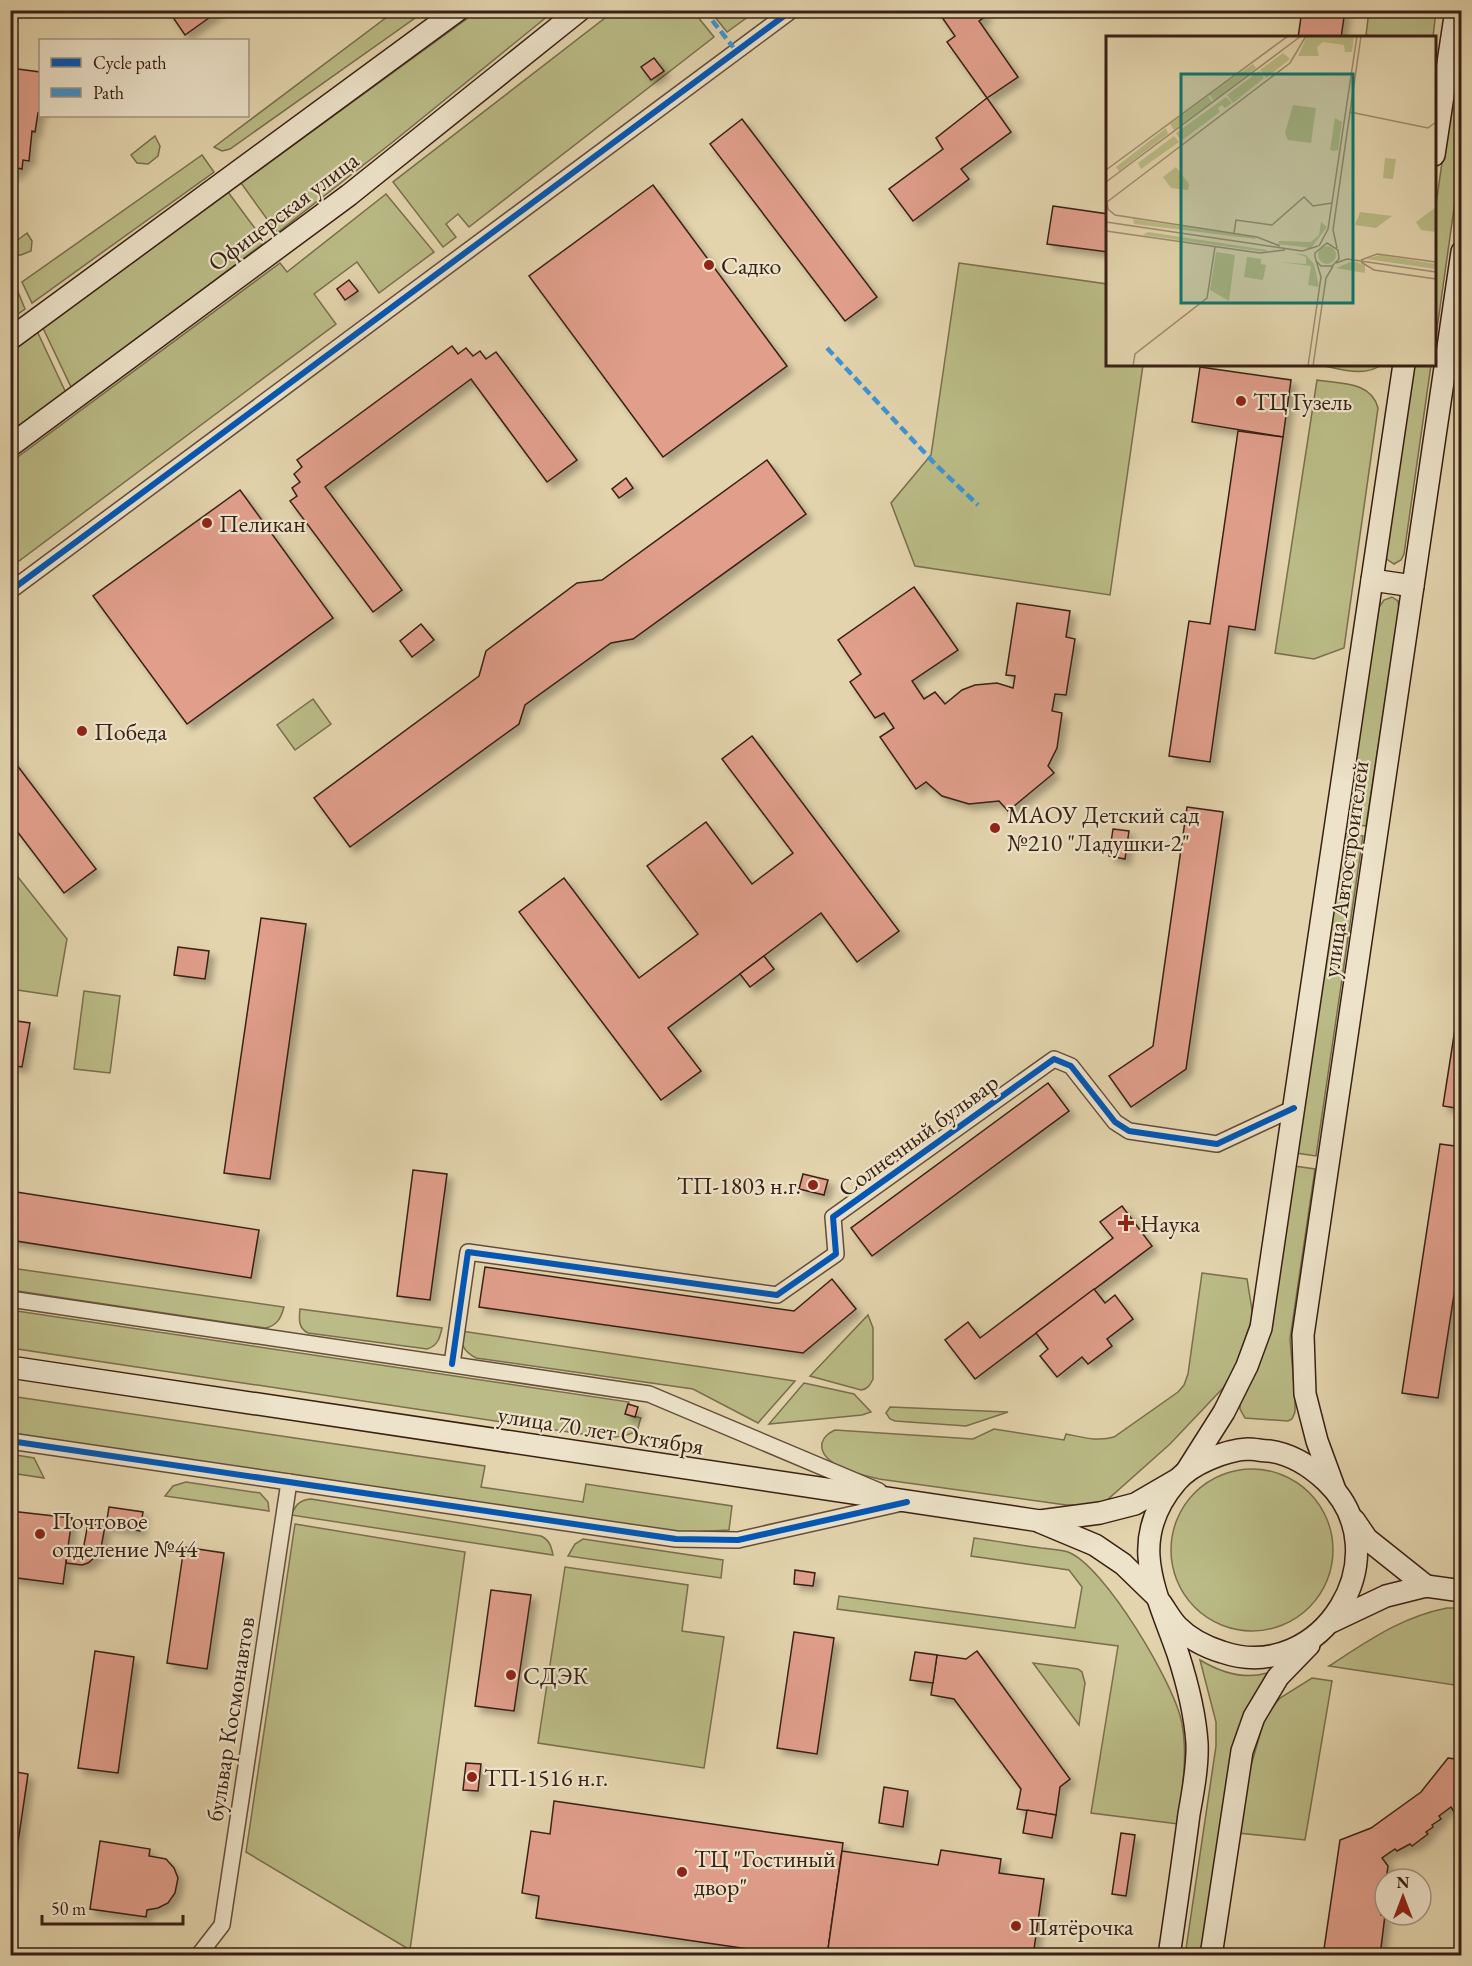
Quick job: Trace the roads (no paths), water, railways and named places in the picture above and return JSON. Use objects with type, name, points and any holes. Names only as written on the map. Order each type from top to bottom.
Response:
[{"type":"main road","points":[[10,339],[458,10]]},
{"type":"main road","name":"Офицерская улица","points":[[10,446],[349,195],[580,10]]},
{"type":"main road","points":[[1436,142],[1456,10]]},
{"type":"main road","name":"улица Автостроителей","points":[[1335,1490],[1317,1441],[1305,1394],[1303,1335],[1413,586],[1456,327],[1461,252]]},
{"type":"main road","name":"улица Автостроителей","points":[[1182,1476],[1224,1412],[1247,1366],[1261,1328],[1404,366]]},
{"type":"main road","points":[[1372,580],[1413,586]]},
{"type":"main road","name":"улица 70 лет Октября","points":[[10,1367],[1040,1521],[1100,1513],[1135,1504],[1182,1476]]},
{"type":"main road","points":[[1168,1956],[1192,1796],[1197,1745],[1190,1695],[1149,1568],[1150,1533],[1163,1499],[1182,1476],[1215,1456],[1248,1449],[1281,1453],[1311,1467],[1335,1490],[1367,1539],[1426,1586]]},
{"type":"main road","points":[[1211,1956],[1242,1751],[1254,1718],[1278,1677],[1338,1614],[1350,1590],[1356,1565],[1356,1538],[1349,1513]]},
{"type":"main road","points":[[1040,1521],[1095,1545],[1123,1564],[1158,1599],[1178,1627],[1203,1646],[1232,1656],[1263,1657],[1293,1649],[1324,1628],[1386,1596],[1426,1586],[1461,1591]]},
{"type":"street","points":[[10,591],[792,10]]},
{"type":"street","name":"Солнечный бульвар","points":[[452,1365],[468,1252],[777,1295],[836,1254],[833,1217],[1054,1059],[1071,1066],[1114,1122],[1129,1131],[1217,1144],[1294,1108]]},
{"type":"street","points":[[10,1299],[649,1394],[907,1502]]},
{"type":"street","points":[[10,1441],[676,1539],[738,1540],[907,1502]]},
{"type":"street","name":"бульвар Космонавтов","points":[[198,1956],[222,1926],[289,1482]]},
{"type":"place","name":"Садко","points":[[709,265]]},
{"type":"place","name":"ТЦ Гузель","points":[[1241,401]]},
{"type":"place","name":"Пеликан","points":[[207,523]]},
{"type":"place","name":"Победа","points":[[82,731]]},
{"type":"place","name":"МАОУ Детский сад №210 \"Ладушки-2\"","points":[[995,828]]},
{"type":"place","name":"ТП-1803 н.г.","points":[[813,1185]]},
{"type":"place","name":"Наука","points":[[1126,1223]]},
{"type":"place","name":"Почтовое отделение №44","points":[[40,1534]]},
{"type":"place","name":"СДЭК","points":[[511,1675]]},
{"type":"place","name":"ТП-1516 н.г.","points":[[472,1777]]},
{"type":"place","name":"ТЦ \"Гостиный двор\"","points":[[682,1872]]},
{"type":"place","name":"Пятёрочка","points":[[1016,1926]]}]
